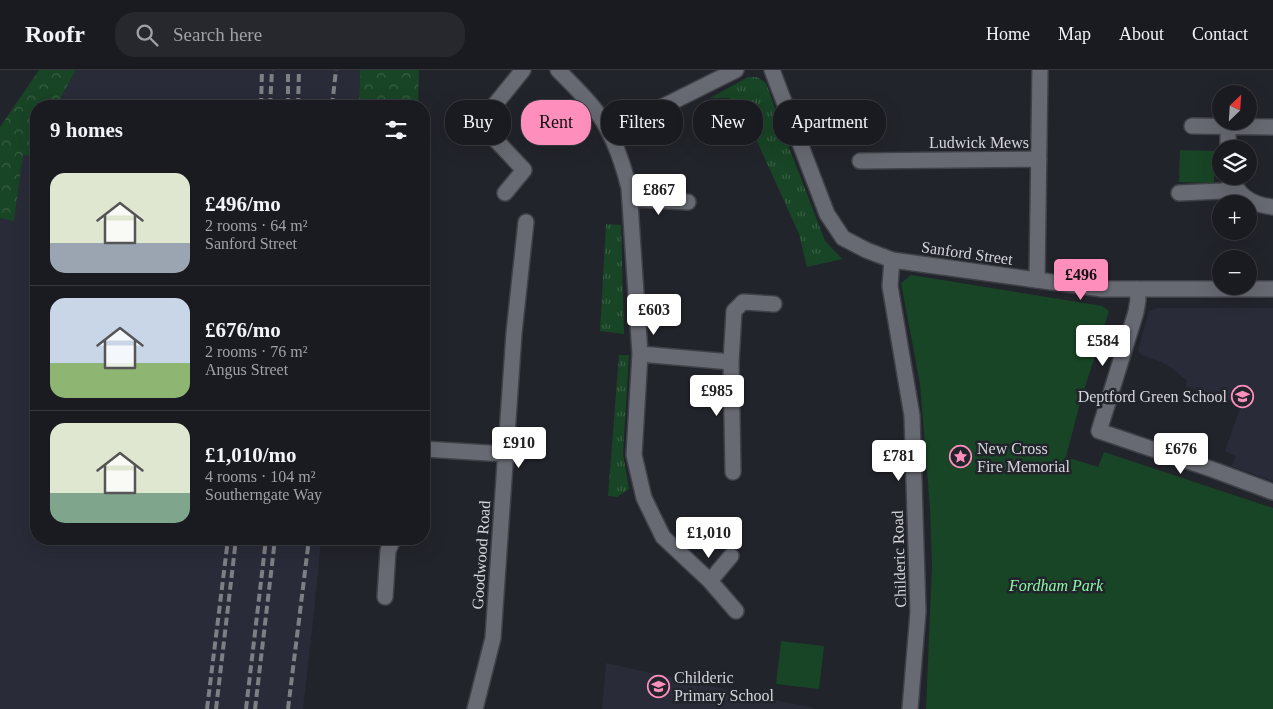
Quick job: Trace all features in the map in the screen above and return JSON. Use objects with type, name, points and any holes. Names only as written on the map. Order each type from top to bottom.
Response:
[{"type":"street","points":[[505,193],[524,170],[480,123],[523,70]]},
{"type":"street","points":[[558,70],[594,108],[601,119]]},
{"type":"street","points":[[676,100],[736,70]]},
{"type":"street","name":"Sanford Street","points":[[772,70],[827,214],[843,238],[866,250],[892,260],[1102,289],[1273,289]]},
{"type":"street","name":"Ludwick Mews","points":[[1037,280],[1040,70]]},
{"type":"street","points":[[1192,126],[1212,126]]},
{"type":"street","points":[[1258,127],[1273,127]]},
{"type":"street","points":[[615,145],[622,163],[630,199],[640,354],[634,455],[644,498],[663,537],[710,581],[736,611]]},
{"type":"street","name":"Ludwick Mews","points":[[860,161],[1039,159]]},
{"type":"street","points":[[1179,193],[1222,191],[1229,185]]},
{"type":"street","points":[[1236,185],[1251,202],[1273,207]]},
{"type":"street","points":[[630,199],[688,202]]},
{"type":"street","name":"Goodwood Road","points":[[476,709],[493,638],[514,333],[526,222]]},
{"type":"street","name":"Childeric Road","points":[[892,260],[890,286],[912,416],[918,612],[910,709]]},
{"type":"street","points":[[1136,289],[1138,300],[1136,312],[1099,432],[1214,470],[1273,492]]},
{"type":"street","points":[[733,472],[731,362],[734,311],[743,302],[774,304]]},
{"type":"street","points":[[640,354],[731,362]]},
{"type":"street","points":[[430,449],[505,454]]},
{"type":"street","points":[[385,597],[388,551],[390,545]]},
{"type":"street","points":[[710,581],[731,556]]},
{"type":"shaded area","points":[[76,70],[360,70],[359,100],[59,100]]},
{"type":"shaded area","points":[[30,149],[30,545],[320,545],[303,709],[0,709],[0,218],[14,220],[23,154]]},
{"type":"shaded area","name":"Deptford Green School","points":[[1157,308],[1273,308],[1273,481],[1231,466],[1236,456],[1225,451],[1241,405],[1186,386],[1187,381],[1172,368],[1141,355],[1138,350],[1149,311]]},
{"type":"shaded area","name":"Childeric Primary School","points":[[606,663],[817,709],[602,709]]},
{"type":"green space","points":[[39,70],[76,70],[59,100],[30,100],[30,156],[23,155],[14,221],[0,218],[0,127]]},
{"type":"green space","points":[[360,70],[419,70],[418,100],[359,100]]},
{"type":"green space","points":[[748,77],[757,77],[766,83],[773,103],[773,145],[788,145],[825,241],[842,259],[807,267],[799,234],[759,145],[763,145],[763,100],[710,98]]},
{"type":"green space","points":[[1180,150],[1212,151],[1212,183],[1179,182]]},
{"type":"green space","points":[[606,224],[621,225],[624,334],[600,331]]},
{"type":"green space","name":"Fordham Park","points":[[911,275],[1102,306],[1109,311],[1080,403],[1066,457],[1098,467],[1104,452],[1273,508],[1273,709],[926,709],[932,565],[930,508],[920,384],[901,283]]},
{"type":"green space","points":[[619,355],[629,355],[623,454],[629,489],[617,497],[608,496]]},
{"type":"green space","points":[[781,641],[824,646],[819,689],[776,684]]},
{"type":"railway","points":[[261,100],[262,70]]},
{"type":"railway","points":[[270,100],[272,70]]},
{"type":"railway","points":[[288,70],[288,100]]},
{"type":"railway","points":[[298,100],[299,70]]},
{"type":"railway","points":[[333,100],[336,70]]},
{"type":"railway","points":[[207,709],[227,545]]},
{"type":"railway","points":[[216,709],[235,545]]},
{"type":"railway","points":[[246,709],[265,545]]},
{"type":"railway","points":[[255,709],[274,545]]},
{"type":"railway","points":[[288,709],[308,545]]},
{"type":"place","name":"Deptford Green School","points":[[1243,396]]},
{"type":"place","name":"New Cross Fire Memorial","points":[[961,457]]},
{"type":"place","name":"Childeric Primary School","points":[[658,686]]}]
